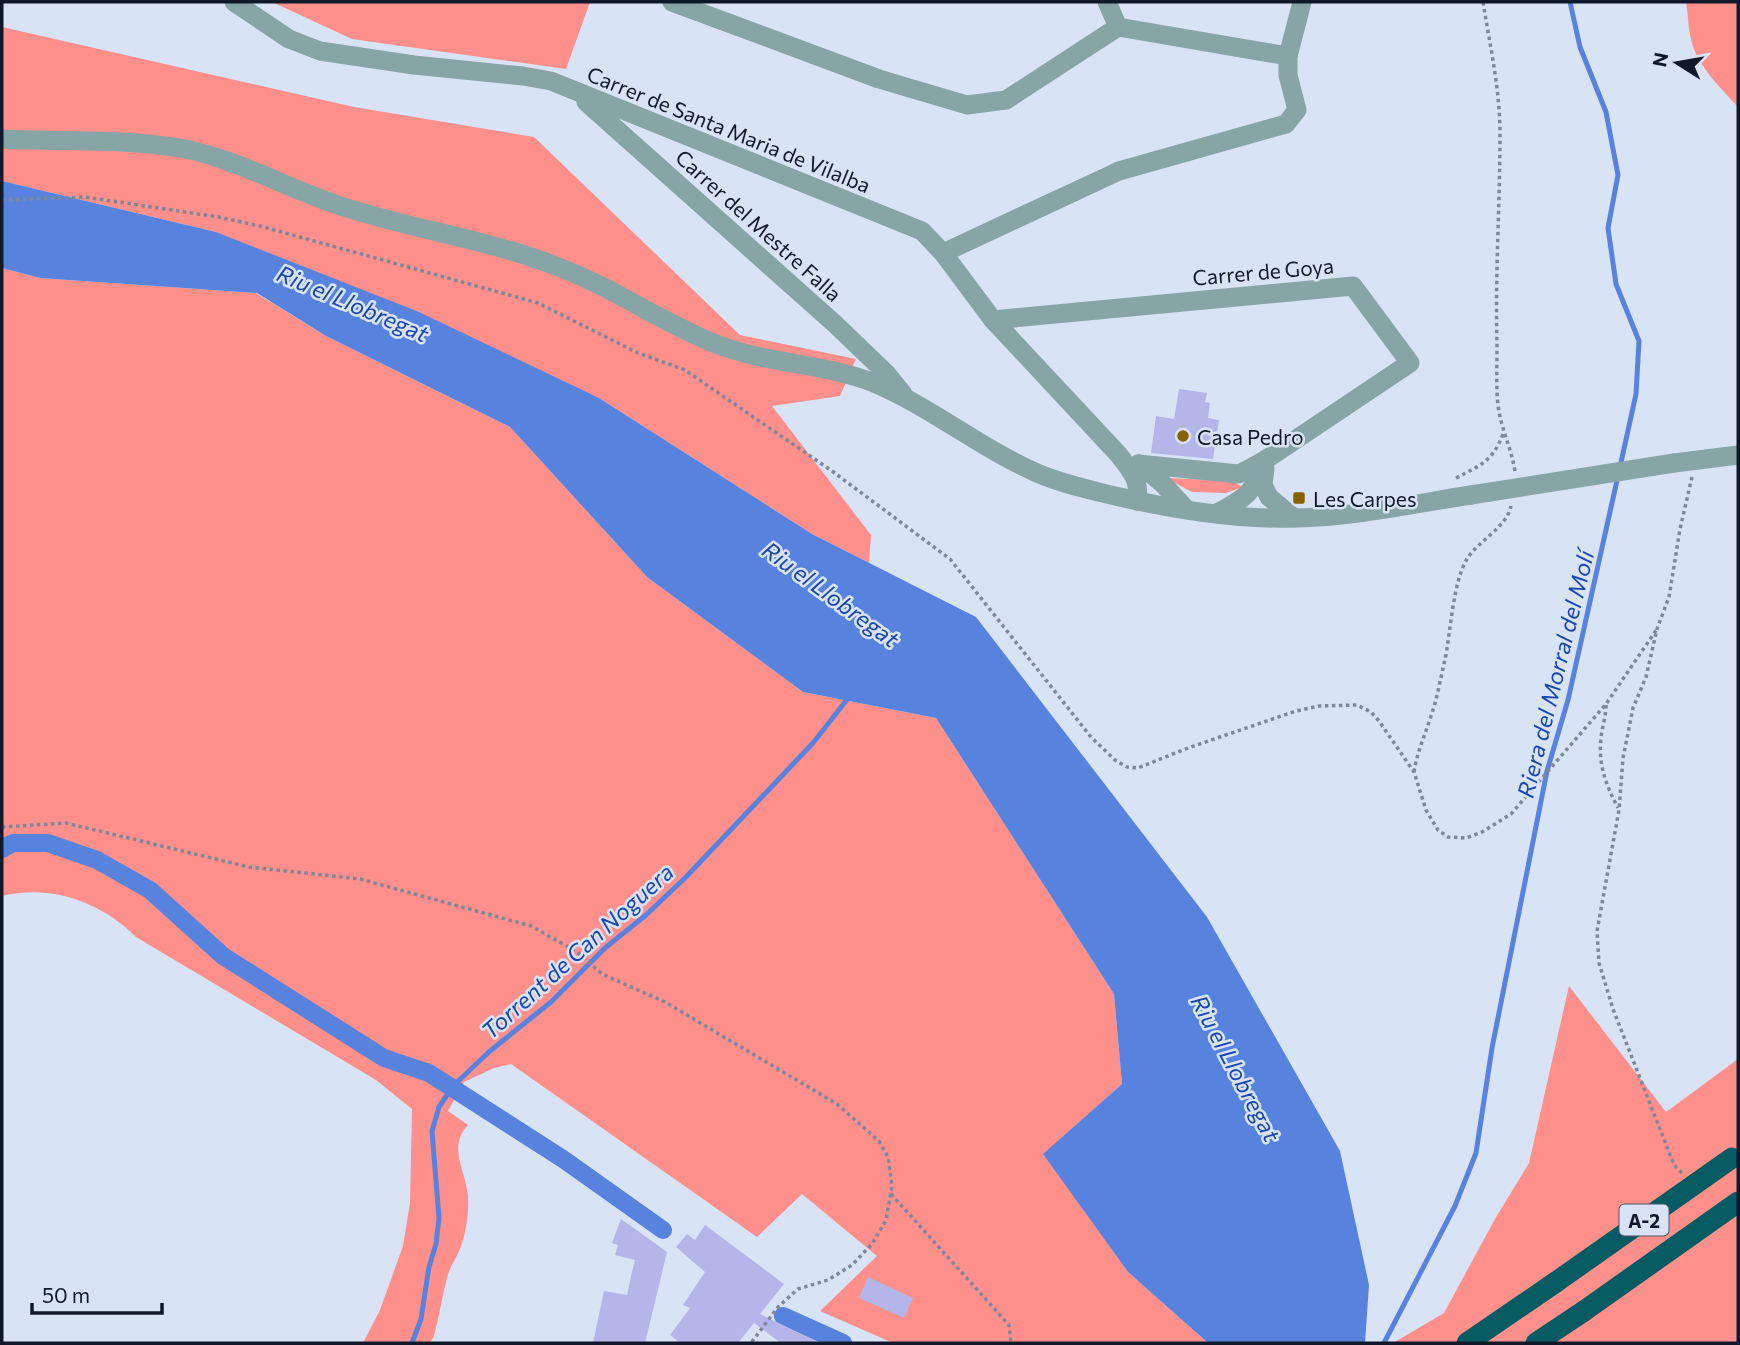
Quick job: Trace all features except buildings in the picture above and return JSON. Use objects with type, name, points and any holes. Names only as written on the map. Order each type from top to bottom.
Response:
[{"type":"highway","name":"A-2","points":[[1467,1343],[1735,1156]]},
{"type":"highway","name":"A-2","points":[[1536,1343],[1738,1202]]},
{"type":"street","name":"Carrer de Santa Maria de Vilalba","points":[[234,2],[289,39],[320,51],[551,81],[922,231],[943,253],[993,320],[1119,456],[1135,477],[1139,487],[1137,501]]},
{"type":"street","points":[[672,2],[879,79],[967,105],[1006,100],[1118,27],[1287,56]]},
{"type":"street","points":[[1107,2],[1118,27]]},
{"type":"street","points":[[943,253],[1119,171],[1286,124],[1297,110],[1288,75],[1287,56],[1302,2]]},
{"type":"street","name":"Carrer del Mestre Falla","points":[[575,92],[835,324],[886,373],[906,398]]},
{"type":"street","points":[[2,139],[122,142],[209,155],[347,208],[491,245],[556,266],[692,333],[740,353],[838,372],[871,382],[906,398],[1006,458],[1040,475],[1137,501],[1257,518],[1335,516],[1738,455]]},
{"type":"street","name":"Carrer de Goya","points":[[993,320],[1353,286],[1410,363],[1265,460],[1239,474],[1138,464]]},
{"type":"street","name":"Carrer de Santa Maria de Vilalba","points":[[1119,456],[1138,464],[1163,484],[1186,509]]},
{"type":"street","points":[[1217,513],[1254,490],[1265,460]]},
{"type":"street","points":[[1265,460],[1263,485],[1269,497],[1294,518]]},
{"type":"path","points":[[1451,480],[1489,460],[1497,450],[1503,434],[1498,403],[1495,280],[1500,132],[1497,79],[1483,2]]},
{"type":"path","points":[[2,200],[85,197],[219,217],[260,226],[538,303],[638,353],[685,370],[832,471],[950,559],[1091,737],[1115,761],[1127,767],[1138,768],[1296,711],[1319,706],[1357,705],[1371,712],[1379,720],[1414,772],[1426,810],[1438,830],[1448,837],[1466,838],[1482,832],[1511,814],[1606,704],[1657,629]]},
{"type":"path","points":[[1503,434],[1508,438],[1515,475]]},
{"type":"path","points":[[1683,1174],[1674,1165],[1613,1009],[1599,962],[1597,931],[1619,810],[1623,758],[1633,708],[1646,677],[1657,629],[1669,597],[1680,529],[1696,460]]},
{"type":"path","points":[[1414,772],[1445,661],[1459,580],[1467,559],[1510,512],[1512,499]]},
{"type":"path","points":[[1606,704],[1601,766],[1605,783],[1619,810]]},
{"type":"path","points":[[2,827],[66,824],[249,867],[360,879],[531,926],[577,952],[602,974],[665,1002],[837,1104],[883,1148],[890,1166],[891,1194],[886,1220],[866,1251],[844,1271],[828,1280],[799,1289],[784,1301],[751,1343]]},
{"type":"path","points":[[891,1194],[1009,1325],[1011,1343]]},
{"type":"shaded area","points":[[272,2],[590,2],[566,69],[352,39]]},
{"type":"shaded area","points":[[1686,2],[1738,2],[1738,107],[1697,56],[1690,35]]},
{"type":"shaded area","points":[[2,27],[354,107],[534,137],[740,335],[856,359],[840,396],[772,406],[871,535],[869,563],[812,534],[599,398],[216,232],[2,181]]},
{"type":"shaded area","points":[[2,268],[40,278],[256,293],[326,336],[510,427],[647,577],[803,692],[936,718],[1114,994],[1122,1084],[1044,1154],[1128,1272],[1208,1343],[893,1343],[820,1311],[877,1256],[802,1194],[757,1237],[511,1064],[494,1068],[464,1082],[448,1111],[468,1125],[462,1133],[458,1151],[467,1187],[468,1209],[464,1237],[448,1274],[434,1336],[430,1343],[363,1343],[380,1310],[403,1246],[410,1203],[412,1109],[376,1080],[136,937],[91,905],[57,894],[39,892],[2,896]]},
{"type":"shaded area","points":[[1166,478],[1232,481],[1243,487],[1226,493],[1192,492]]},
{"type":"shaded area","points":[[1569,986],[1666,1112],[1738,1059],[1738,1343],[1393,1343],[1444,1313],[1529,1163]]},
{"type":"water","name":"Riu el Llobregat","points":[[2,181],[216,232],[419,312],[599,398],[812,534],[976,617],[1207,917],[1340,1151],[1369,1285],[1365,1343],[1208,1343],[1128,1272],[1043,1154],[1122,1084],[1114,994],[936,718],[803,692],[647,577],[510,427],[326,336],[257,293],[40,278],[2,268]]},
{"type":"waterway","name":"Riera del Morral del Molí","points":[[1570,2],[1580,47],[1606,112],[1618,175],[1608,228],[1616,284],[1639,341],[1636,394],[1620,467]]},
{"type":"waterway","name":"Riera del Morral del Molí","points":[[1384,1343],[1455,1206],[1476,1153],[1492,1048],[1547,771],[1568,700],[1618,476]]},
{"type":"waterway","name":"Torrent de Can Noguera","points":[[412,1343],[421,1319],[439,1218],[432,1131],[439,1107],[453,1086],[490,1051],[551,1002],[605,948],[646,915],[686,877],[813,743],[849,697]]},
{"type":"waterway","points":[[2,849],[13,843],[48,843],[97,860],[150,890],[223,956],[384,1058],[429,1073],[563,1159],[663,1230]]},
{"type":"waterway","points":[[783,1316],[843,1343]]},
{"type":"place","name":"Casa Pedro","points":[[1183,436]]},
{"type":"place","name":"Les Carpes","points":[[1299,498]]}]
